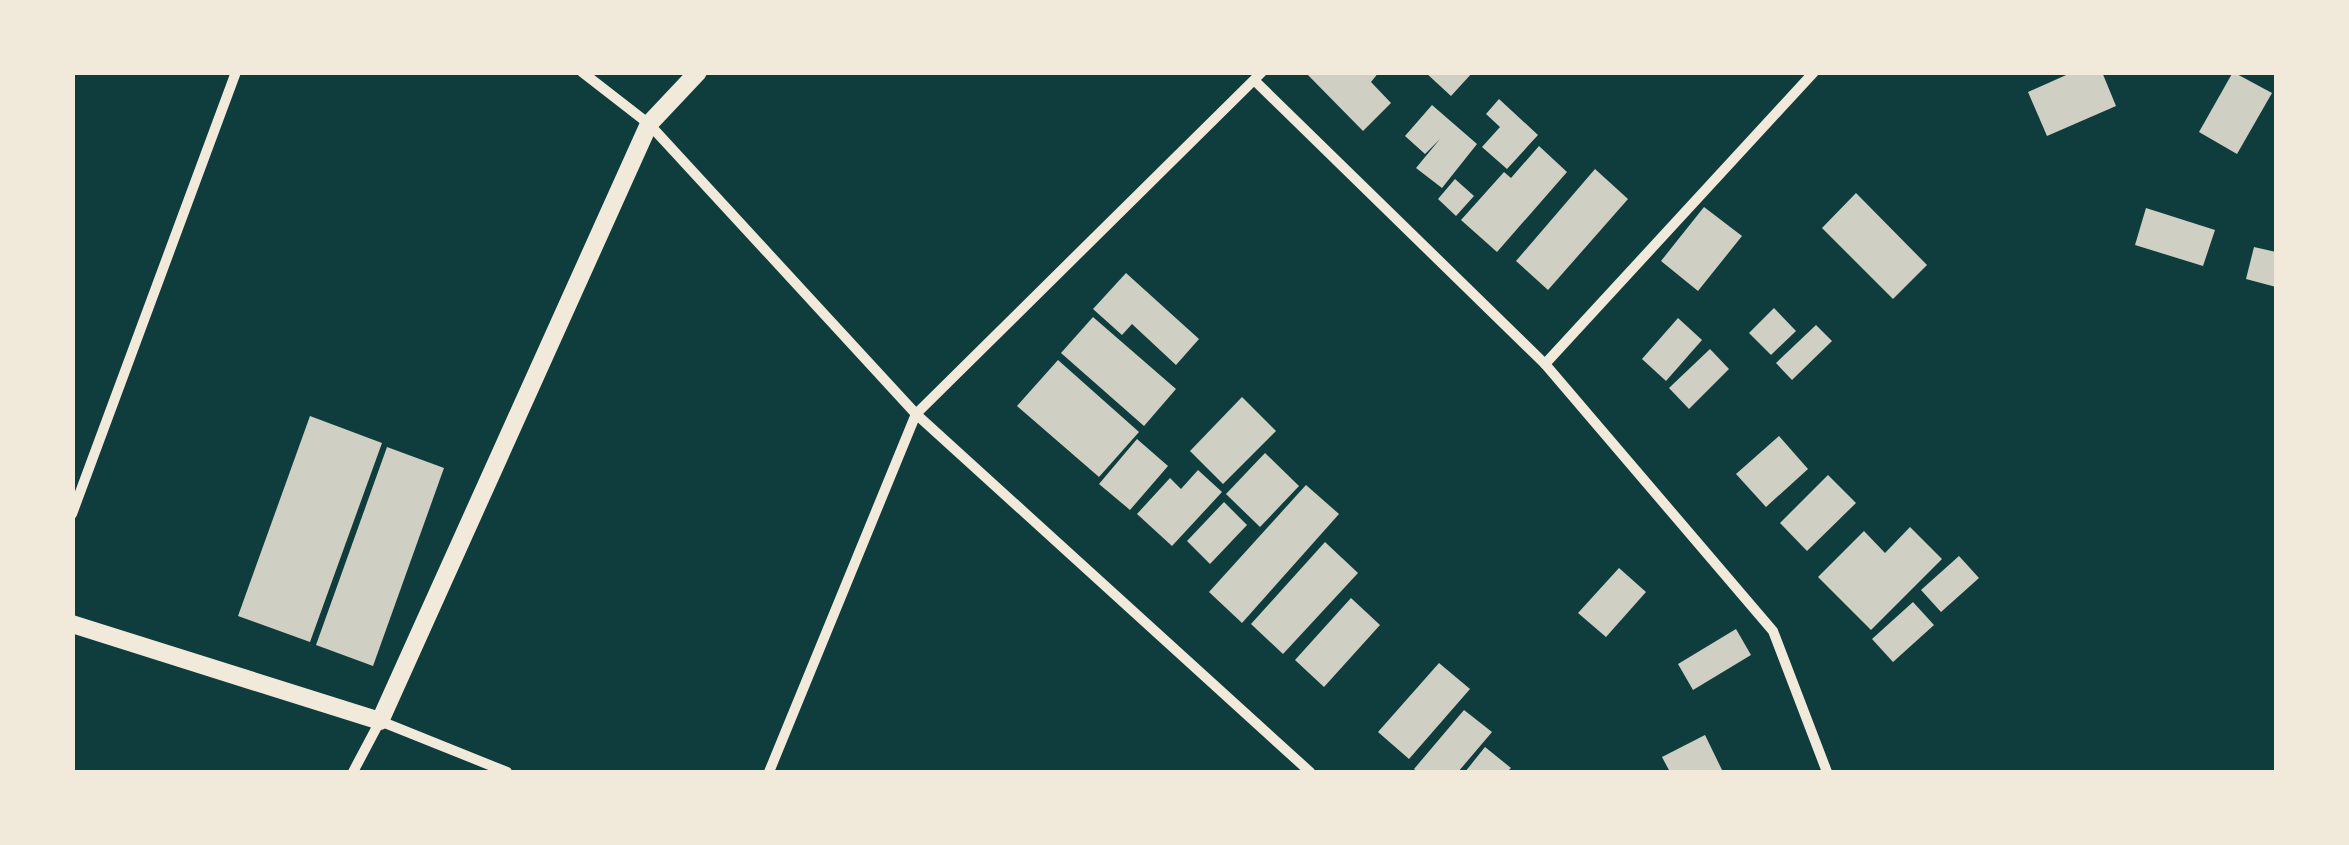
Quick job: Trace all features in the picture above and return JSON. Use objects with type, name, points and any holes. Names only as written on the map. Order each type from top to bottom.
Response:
[{"type":"street","points":[[72,514],[236,72]]},
{"type":"street","points":[[582,72],[649,124],[916,414],[1310,772]]},
{"type":"street","points":[[353,772],[380,721],[649,124],[698,72]]},
{"type":"street","points":[[1545,364],[1814,72]]},
{"type":"street","points":[[770,772],[916,414],[1259,77],[1545,364],[1773,630],[1827,772]]},
{"type":"street","points":[[72,624],[380,721],[508,772]]},
{"type":"building","points":[[1305,72],[1379,72],[1371,82],[1391,103],[1363,131]]},
{"type":"building","points":[[1425,72],[1473,72],[1451,96]]},
{"type":"building","points":[[2073,72],[2102,72],[2116,106],[2047,136],[2028,92]]},
{"type":"building","points":[[2233,72],[2272,93],[2237,154],[2199,132]]},
{"type":"building","points":[[1499,99],[1538,135],[1507,169],[1482,147],[1500,127],[1486,114]]},
{"type":"building","points":[[1432,105],[1477,144],[1442,188],[1416,168],[1440,139],[1425,154],[1405,136]]},
{"type":"building","points":[[1539,146],[1567,172],[1497,252],[1461,220],[1504,172],[1511,178]]},
{"type":"building","points":[[1595,169],[1628,199],[1548,290],[1516,261]]},
{"type":"building","points":[[1455,179],[1474,196],[1456,216],[1438,199]]},
{"type":"building","points":[[1856,193],[1927,265],[1893,299],[1822,228]]},
{"type":"building","points":[[1704,207],[1742,236],[1698,291],[1661,261]]},
{"type":"building","points":[[2146,208],[2215,230],[2203,266],[2135,245]]},
{"type":"building","points":[[2254,247],[2276,252],[2276,287],[2246,279]]},
{"type":"building","points":[[1126,273],[1199,339],[1176,365],[1132,324],[1122,335],[1093,309]]},
{"type":"building","points":[[1774,308],[1796,331],[1771,355],[1749,333]]},
{"type":"building","points":[[1093,317],[1176,389],[1144,426],[1061,353]]},
{"type":"building","points":[[1678,318],[1702,340],[1666,381],[1642,359]]},
{"type":"building","points":[[1816,325],[1832,341],[1792,380],[1776,363]]},
{"type":"building","points":[[1710,349],[1729,369],[1689,409],[1669,388]]},
{"type":"building","points":[[1058,360],[1139,432],[1099,477],[1017,406]]},
{"type":"building","points":[[1242,397],[1276,431],[1223,484],[1190,451]]},
{"type":"building","points":[[310,416],[382,443],[310,642],[238,616]]},
{"type":"building","points":[[1779,436],[1808,469],[1766,507],[1736,474]]},
{"type":"building","points":[[1137,439],[1168,466],[1130,510],[1099,484]]},
{"type":"building","points":[[387,447],[444,468],[373,666],[316,645]]},
{"type":"building","points":[[1265,453],[1299,486],[1260,527],[1226,494]]},
{"type":"building","points":[[1198,470],[1222,492],[1172,546],[1137,514],[1170,478],[1181,489]]},
{"type":"building","points":[[1828,475],[1856,503],[1807,551],[1780,523]]},
{"type":"building","points":[[1306,485],[1339,514],[1242,623],[1209,592]]},
{"type":"building","points":[[1224,502],[1247,525],[1210,564],[1187,541]]},
{"type":"building","points":[[1910,527],[1942,559],[1871,630],[1818,577],[1864,531],[1885,553]]},
{"type":"building","points":[[1325,542],[1358,573],[1283,654],[1251,624]]},
{"type":"building","points":[[1959,556],[1979,578],[1941,612],[1921,590]]},
{"type":"building","points":[[1619,568],[1646,592],[1606,637],[1578,613]]},
{"type":"building","points":[[1351,598],[1380,625],[1324,687],[1295,660]]},
{"type":"building","points":[[1913,602],[1934,625],[1893,662],[1872,639]]},
{"type":"building","points":[[1736,629],[1751,655],[1693,690],[1678,664]]},
{"type":"building","points":[[1439,663],[1470,689],[1409,759],[1378,732]]},
{"type":"building","points":[[1464,710],[1492,732],[1458,772],[1414,769]]},
{"type":"building","points":[[1705,735],[1723,772],[1670,772],[1662,757]]},
{"type":"building","points":[[1485,747],[1511,768],[1507,772],[1465,772]]}]
